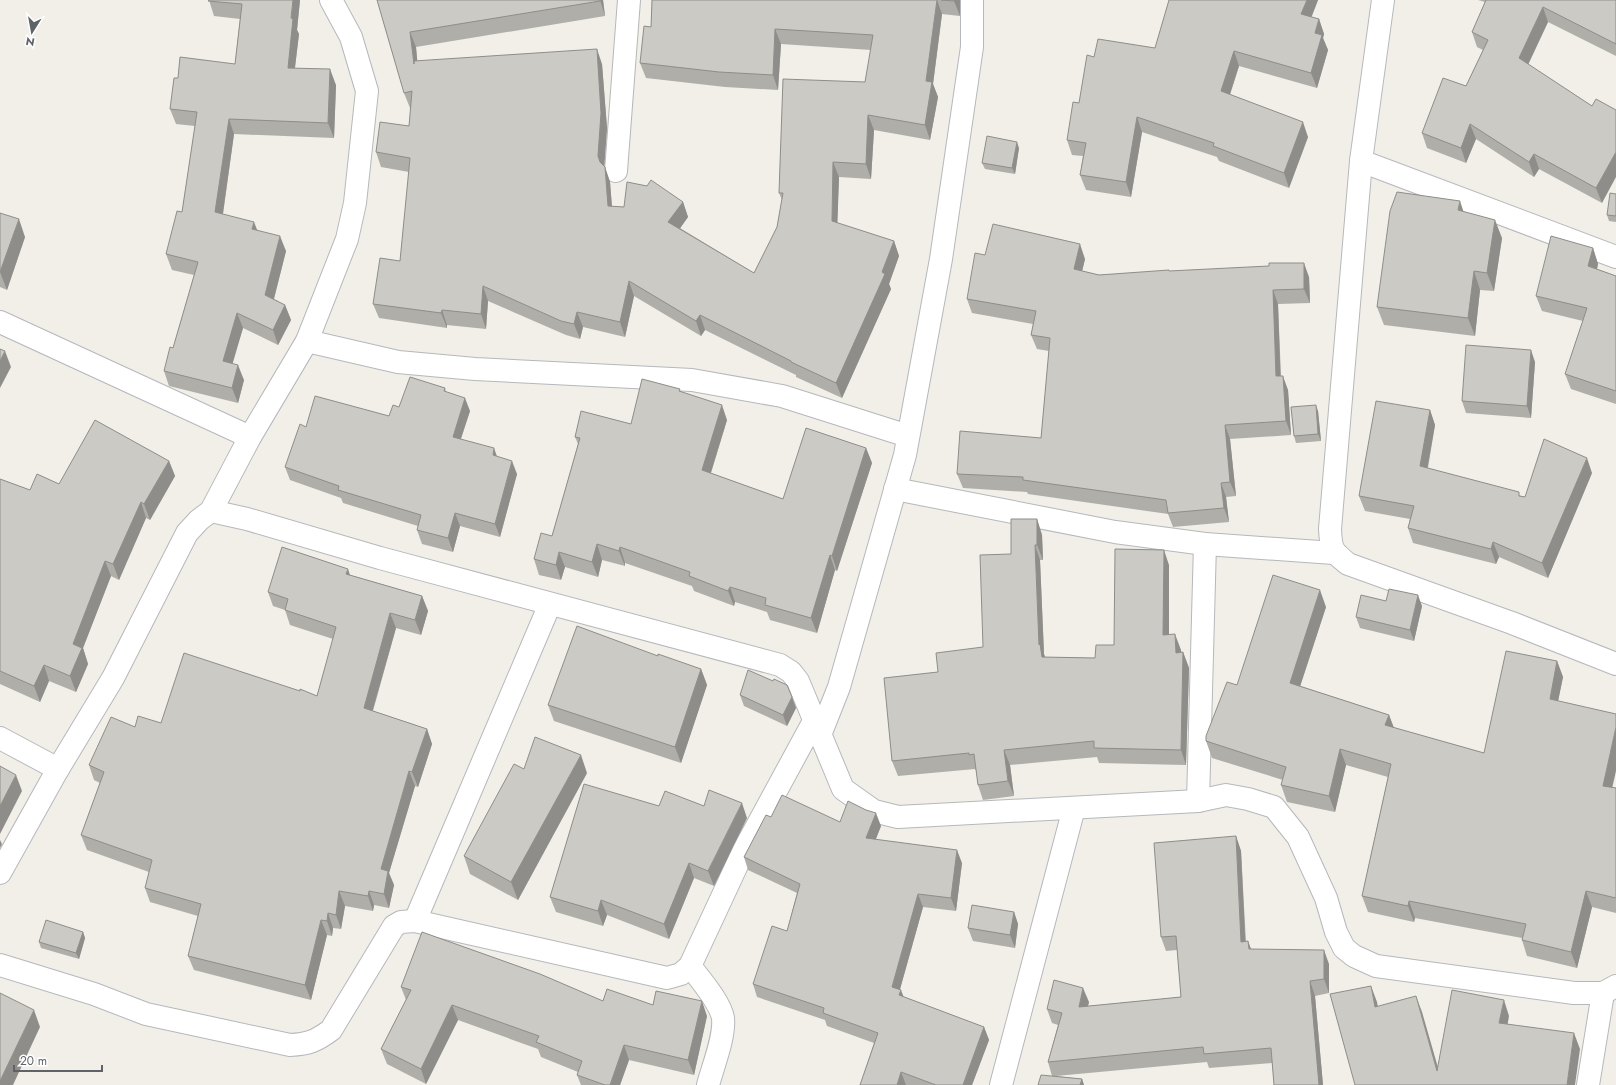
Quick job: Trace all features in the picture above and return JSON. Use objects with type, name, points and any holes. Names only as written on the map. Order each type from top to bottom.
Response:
[{"type":"street","points":[[0,873],[58,769],[112,678],[187,533],[199,520],[211,511],[250,437],[307,341],[347,239],[355,203],[367,91],[351,37],[332,0]]},
{"type":"street","points":[[616,171],[628,0]]},
{"type":"street","points":[[0,964],[94,994],[146,1014],[290,1045],[306,1044],[316,1040],[331,1030],[394,926],[401,922],[415,921],[666,978],[681,974],[690,966],[744,850],[817,728],[839,687],[895,489],[908,436],[943,243],[972,47],[972,0]]},
{"type":"street","points":[[1383,0],[1361,161],[1330,542],[1334,553],[1348,564],[1512,623],[1616,664]]},
{"type":"street","points":[[1361,161],[1616,257]]},
{"type":"street","points":[[0,322],[250,437]]},
{"type":"street","points":[[307,341],[398,362],[475,369],[692,380],[782,396],[908,436]]},
{"type":"street","points":[[895,489],[1115,532],[1205,544],[1334,553]]},
{"type":"street","points":[[211,511],[247,519],[380,558],[780,665],[791,672],[798,681],[843,790],[874,811],[898,816],[1198,801],[1226,795],[1274,808],[1298,837],[1326,898],[1336,932],[1344,948],[1354,956],[1376,966],[1574,993],[1609,989],[1588,1085]]},
{"type":"street","points":[[1198,801],[1205,544]]},
{"type":"street","points":[[415,921],[550,604]]},
{"type":"street","points":[[0,738],[58,769]]},
{"type":"street","points":[[1001,1085],[1074,808]]},
{"type":"street","points":[[690,966],[713,997],[723,1017],[720,1041],[708,1085]]},
{"type":"building","points":[[293,0],[291,18],[293,19],[288,68],[330,69],[328,123],[229,119],[215,212],[254,222],[252,229],[280,236],[265,295],[285,305],[273,330],[237,313],[223,361],[238,365],[232,388],[164,371],[170,347],[173,348],[198,262],[166,254],[177,211],[182,212],[197,112],[170,109],[174,78],[178,78],[180,57],[235,64],[242,4],[208,1]]},
{"type":"building","points":[[377,0],[600,0],[410,32],[414,64],[414,61],[597,49],[601,113],[598,156],[600,162],[605,167],[608,206],[624,207],[627,182],[647,186],[651,180],[683,202],[668,222],[754,273],[777,227],[783,193],[779,193],[783,79],[865,82],[873,35],[775,29],[773,75],[719,72],[640,63],[644,26],[651,27],[652,0],[937,0],[926,81],[932,82],[925,125],[868,115],[866,164],[833,162],[832,221],[894,241],[882,272],[885,274],[836,383],[791,362],[700,315],[696,321],[629,281],[620,322],[577,312],[574,324],[561,321],[483,286],[481,314],[442,310],[441,313],[373,304],[380,258],[400,261],[410,158],[376,152],[380,122],[409,126],[412,91],[404,93]]},
{"type":"building","points":[[1169,0],[1307,0],[1301,14],[1319,19],[1315,33],[1322,35],[1311,73],[1234,51],[1221,91],[1303,122],[1284,173],[1213,146],[1214,143],[1137,117],[1126,182],[1080,175],[1086,143],[1067,140],[1073,102],[1079,103],[1087,55],[1094,57],[1098,39],[1155,48]]},
{"type":"building","points":[[1486,0],[1616,0],[1616,44],[1543,7],[1519,58],[1592,106],[1596,99],[1616,110],[1616,152],[1596,188],[1534,154],[1529,162],[1470,124],[1461,148],[1422,133],[1443,78],[1466,86],[1488,40],[1472,32]]},
{"type":"building","points":[[987,136],[1017,142],[1012,168],[982,163]]},
{"type":"building","points":[[1397,192],[1460,201],[1458,210],[1495,220],[1487,273],[1474,271],[1468,318],[1377,307],[1390,211]]},
{"type":"building","points":[[1610,193],[1616,194],[1616,216],[1607,215]]},
{"type":"building","points":[[0,213],[19,219],[0,272]]},
{"type":"building","points":[[993,224],[1080,244],[1074,269],[1099,275],[1169,270],[1269,266],[1269,263],[1304,263],[1304,289],[1273,290],[1276,376],[1283,376],[1286,421],[1225,425],[1230,482],[1221,483],[1224,508],[1168,513],[1166,500],[1023,480],[1023,477],[957,474],[960,431],[1041,438],[1050,338],[1031,335],[1036,311],[967,299],[975,253],[985,255]]},
{"type":"building","points":[[1551,236],[1593,248],[1588,266],[1616,276],[1616,391],[1565,374],[1587,308],[1536,296]]},
{"type":"building","points":[[1466,345],[1531,350],[1527,406],[1462,401]]},
{"type":"building","points":[[0,349],[5,351],[0,361]]},
{"type":"building","points":[[410,377],[445,388],[444,391],[465,398],[453,437],[494,448],[493,455],[512,461],[495,524],[455,513],[448,538],[417,530],[421,515],[338,490],[339,486],[285,467],[300,424],[306,427],[315,396],[389,416],[393,405],[399,407]]},
{"type":"building","points":[[642,379],[680,389],[679,391],[722,405],[702,470],[783,499],[806,428],[866,448],[832,556],[830,555],[811,618],[765,605],[766,598],[730,587],[728,591],[689,576],[690,572],[620,547],[619,551],[597,544],[592,562],[559,552],[556,565],[534,559],[541,533],[552,536],[580,438],[575,437],[581,411],[631,424]]},
{"type":"building","points":[[1376,401],[1430,410],[1420,466],[1519,492],[1519,496],[1525,497],[1544,439],[1587,458],[1542,563],[1493,542],[1491,549],[1408,528],[1414,506],[1359,496]]},
{"type":"building","points":[[1316,405],[1318,434],[1294,436],[1291,407]]},
{"type":"building","points":[[95,420],[169,461],[144,504],[141,502],[113,564],[105,561],[73,644],[82,648],[70,676],[44,665],[34,686],[0,671],[0,479],[30,490],[37,474],[59,484]]},
{"type":"building","points":[[1011,519],[1037,519],[1037,545],[1035,545],[1039,645],[1040,644],[1042,657],[1095,658],[1096,645],[1114,645],[1115,549],[1164,550],[1163,635],[1175,634],[1176,653],[1183,652],[1181,750],[1094,748],[1094,741],[1004,750],[1008,781],[978,785],[974,754],[969,755],[969,753],[892,761],[884,678],[938,672],[936,653],[983,647],[980,555],[1011,554]]},
{"type":"building","points":[[282,547],[348,569],[346,574],[422,596],[415,620],[390,613],[364,708],[427,729],[412,772],[409,771],[381,869],[388,871],[384,894],[369,891],[368,896],[339,891],[336,915],[328,913],[327,921],[321,920],[305,985],[188,956],[201,904],[145,888],[152,860],[81,835],[104,772],[89,765],[111,717],[135,727],[138,716],[161,723],[184,653],[300,691],[300,689],[317,696],[336,627],[285,610],[288,599],[268,592]]},
{"type":"building","points":[[1273,575],[1320,590],[1290,683],[1389,715],[1385,725],[1484,753],[1506,651],[1557,661],[1550,699],[1616,714],[1616,727],[1603,786],[1616,788],[1616,898],[1586,891],[1571,952],[1522,940],[1526,924],[1409,901],[1408,906],[1362,896],[1391,764],[1340,749],[1329,796],[1281,785],[1286,767],[1206,741],[1206,736],[1227,682],[1237,685]]},
{"type":"building","points":[[1389,589],[1418,595],[1410,630],[1356,617],[1361,595],[1386,601]]},
{"type":"building","points":[[577,626],[658,656],[658,654],[701,669],[675,747],[548,705]]},
{"type":"building","points":[[748,670],[773,681],[774,679],[787,685],[792,697],[783,715],[740,695]]},
{"type":"building","points":[[535,737],[581,755],[511,882],[464,856],[514,764],[524,769]]},
{"type":"building","points":[[0,766],[16,775],[0,806]]},
{"type":"building","points":[[584,784],[659,806],[665,791],[704,806],[709,790],[742,803],[708,871],[689,863],[664,924],[601,900],[598,911],[550,897]]},
{"type":"building","points":[[782,795],[840,822],[848,801],[876,813],[866,838],[957,850],[951,898],[918,894],[892,987],[901,990],[899,995],[984,1027],[963,1085],[936,1085],[901,1072],[897,1085],[860,1085],[878,1033],[823,1013],[824,1008],[753,984],[772,926],[787,931],[800,884],[744,857],[766,815],[771,817]]},
{"type":"building","points":[[1236,836],[1241,942],[1248,941],[1249,949],[1324,950],[1324,979],[1310,981],[1319,1085],[1274,1085],[1271,1048],[1204,1054],[1203,1047],[1048,1062],[1062,1013],[1047,1009],[1054,980],[1083,988],[1079,1007],[1181,997],[1176,936],[1161,937],[1154,843]]},
{"type":"building","points":[[972,905],[1014,912],[1010,935],[968,928]]},
{"type":"building","points":[[46,920],[83,932],[76,953],[39,942]]},
{"type":"building","points":[[422,932],[540,974],[603,1001],[607,989],[653,1005],[656,991],[702,1001],[688,1060],[624,1045],[610,1085],[605,1085],[577,1075],[582,1061],[536,1042],[539,1036],[452,1005],[421,1069],[381,1049],[411,990],[401,987]]},
{"type":"building","points":[[1371,986],[1375,1007],[1416,996],[1437,1071],[1452,990],[1504,1000],[1499,1023],[1574,1033],[1567,1085],[1355,1085],[1330,994]]},
{"type":"building","points":[[0,993],[34,1010],[0,1081]]},
{"type":"building","points":[[1041,1075],[1082,1079],[1080,1085],[1038,1085]]}]
